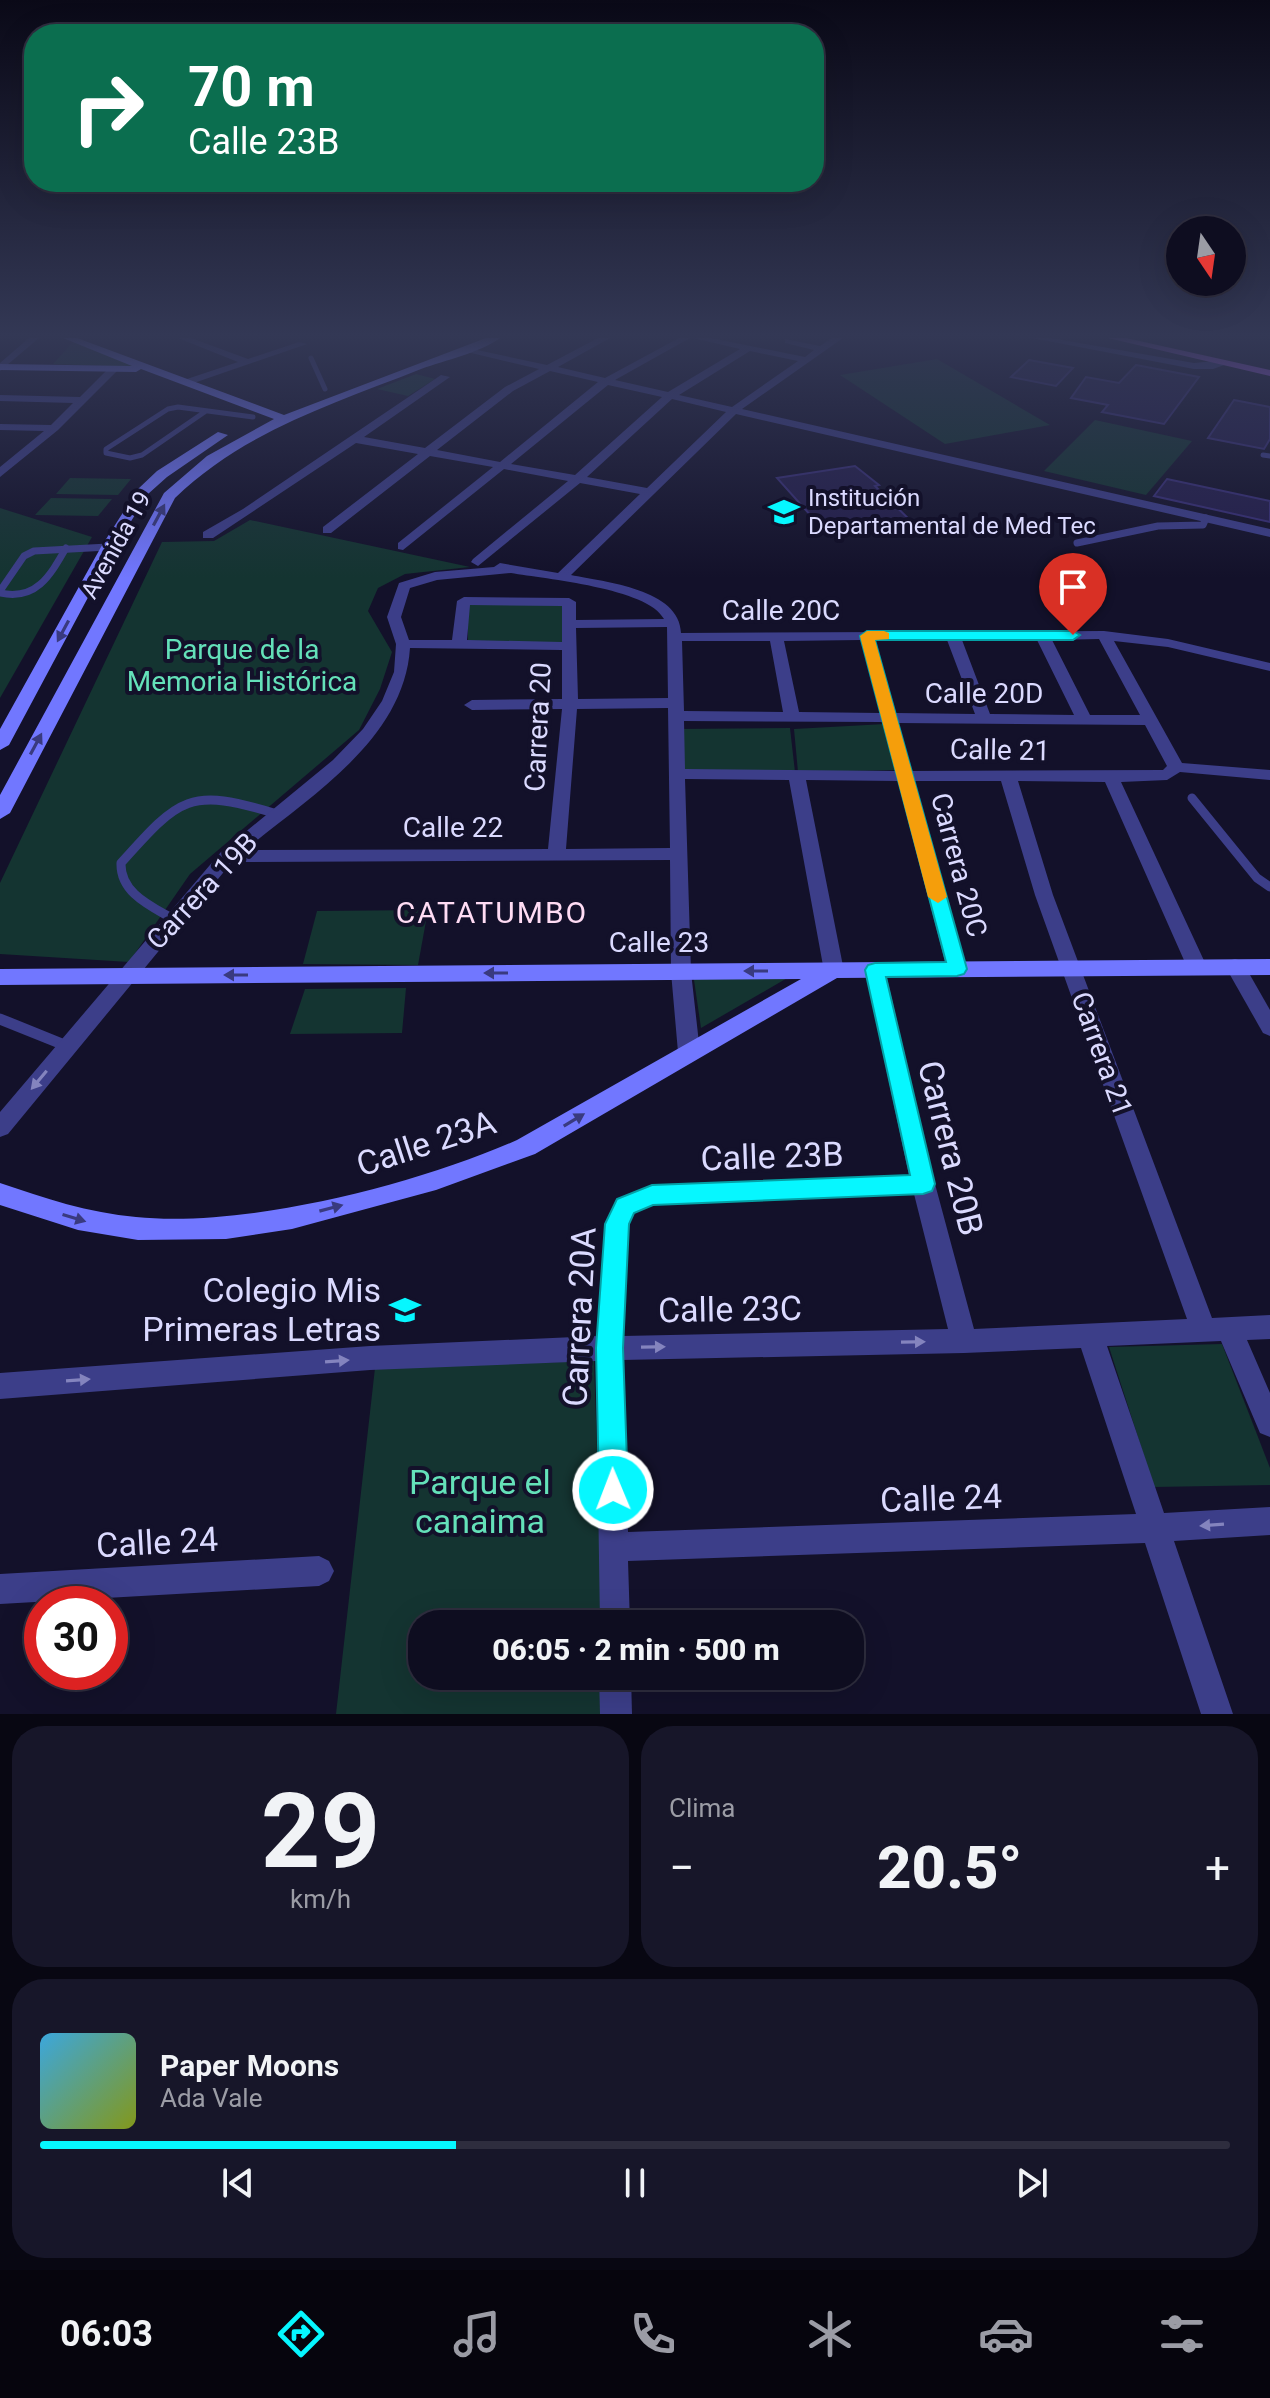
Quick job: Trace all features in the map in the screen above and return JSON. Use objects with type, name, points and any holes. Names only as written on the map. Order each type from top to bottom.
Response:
[{"type":"main road","name":"Avenida 19","points":[[0,745],[108,547],[143,492],[162,474],[253,418]]},
{"type":"main road","name":"Avenida 19","points":[[0,813],[169,496],[211,458],[282,418]]},
{"type":"main road","name":"Calle 23","points":[[0,977],[1270,967]]},
{"type":"main road","name":"Calle 23A","points":[[0,1194],[84,1222],[159,1230],[236,1227],[311,1214],[468,1170],[538,1142],[834,971]]},
{"type":"street","points":[[0,473],[63,418]]},
{"type":"street","points":[[208,535],[386,418]]},
{"type":"street","points":[[327,530],[471,418]]},
{"type":"street","points":[[403,546],[561,418]]},
{"type":"street","points":[[646,418],[478,562],[561,578],[644,599],[665,608],[673,630],[681,972],[689,1052]]},
{"type":"street","points":[[561,578],[726,418]]},
{"type":"street","points":[[769,418],[1270,533]]},
{"type":"street","points":[[0,427],[54,428]]},
{"type":"street","points":[[355,439],[648,492]]},
{"type":"street","name":"Carrera 19B","points":[[0,1128],[227,856],[355,747],[390,701],[401,672],[403,644],[394,612],[399,593],[408,582],[453,573],[510,569]]},
{"type":"street","name":"Carrera 20","points":[[459,644],[464,601],[569,602],[567,646],[570,705],[556,855]]},
{"type":"street","name":"Calle 20C","points":[[569,624],[776,636],[1104,635],[1168,643],[1270,667]]},
{"type":"street","points":[[1042,635],[1084,719]]},
{"type":"street","points":[[1104,635],[1176,767]]},
{"type":"street","points":[[776,636],[792,718]]},
{"type":"street","name":"Carrera 20C","points":[[867,636],[957,969]]},
{"type":"street","points":[[953,636],[984,718]]},
{"type":"street","points":[[403,644],[567,646]]},
{"type":"street","name":"Calle 20D","points":[[472,705],[570,705],[792,718],[1148,720]]},
{"type":"street","name":"Calle 21","points":[[677,774],[1111,777],[1167,775],[1176,767],[1270,775]]},
{"type":"street","points":[[796,774],[834,971]]},
{"type":"street","name":"Carrera 21","points":[[1008,776],[1070,968],[1216,1329],[1270,1424]]},
{"type":"street","points":[[1111,777],[1197,967]]},
{"type":"street","name":"Calle 22","points":[[227,856],[678,854]]},
{"type":"street","points":[[1235,966],[1270,1028]]},
{"type":"street","name":"Carrera 20B","points":[[875,970],[923,1184],[964,1341]]},
{"type":"street","name":"Calle 23B","points":[[625,1206],[652,1195],[923,1184]]},
{"type":"street","name":"Carrera 20A","points":[[615,1610],[609,1348],[617,1224],[625,1206]]},
{"type":"street","name":"Calle 23C","points":[[2,1391],[370,1358],[609,1348],[964,1341],[1270,1327]]},
{"type":"street","points":[[1090,1335],[1217,1714]]},
{"type":"street","name":"Calle 24","points":[[615,1547],[1155,1528],[1270,1521]]},
{"type":"street","name":"Calle 24","points":[[0,1589],[319,1571]]},
{"type":"street","points":[[615,1690],[616,1714]]},
{"type":"lane","points":[[152,418],[106,449],[106,453],[130,458],[142,455],[196,418]]},
{"type":"lane","points":[[1077,543],[1158,526],[1196,527],[1203,525],[1206,518]]},
{"type":"lane","points":[[66,548],[37,591],[28,595],[0,592],[24,556],[34,551],[66,548],[108,547]]},
{"type":"lane","points":[[173,919],[144,901],[121,880],[119,872],[121,863],[164,816],[177,804],[216,797],[277,814]]},
{"type":"lane","points":[[1192,798],[1257,878],[1270,887]]},
{"type":"lane","points":[[0,1019],[47,1035],[67,1046]]},
{"type":"green space","points":[[905,418],[1038,418],[1050,425],[945,444]]},
{"type":"green space","points":[[1095,420],[1192,441],[1146,495],[1044,471]]},
{"type":"green space","points":[[70,478],[131,479],[118,495],[56,494]]},
{"type":"green space","points":[[51,498],[112,499],[98,516],[35,515]]},
{"type":"green space","points":[[0,508],[92,537],[0,698]]},
{"type":"green space","name":"Parque de la Memoria Histórica","points":[[250,520],[470,567],[405,574],[378,588],[368,611],[392,652],[380,689],[359,730],[190,874],[129,962],[0,954],[0,883],[162,542],[214,541]]},
{"type":"green space","points":[[468,602],[565,604],[563,644],[468,642]]},
{"type":"green space","points":[[885,724],[899,770],[798,772],[794,729]]},
{"type":"green space","points":[[790,728],[795,772],[680,772],[679,729]]},
{"type":"green space","points":[[428,910],[418,965],[303,964],[317,911]]},
{"type":"green space","points":[[693,973],[789,977],[701,1028]]},
{"type":"green space","points":[[406,988],[402,1033],[290,1034],[305,989]]},
{"type":"green space","points":[[1222,1344],[1270,1468],[1270,1485],[1154,1487],[1109,1347]]},
{"type":"green space","name":"Parque el canaima","points":[[594,1361],[603,1610],[408,1610],[408,1690],[605,1690],[606,1714],[336,1714],[375,1368]]},
{"type":"building","points":[[1133,418],[1168,418],[1164,424]]},
{"type":"building","points":[[1222,418],[1270,418],[1270,439],[1264,449],[1208,438]]},
{"type":"building","points":[[855,466],[879,485],[875,486],[915,525],[830,537],[777,478]]},
{"type":"building","points":[[1167,479],[1270,501],[1270,522],[1154,496]]},
{"type":"slow traffic","points":[[884,636],[867,636],[938,897]]},
{"type":"place","name":"Institución Departamental de Med Tec","points":[[784,512]]},
{"type":"place","name":"Colegio Mis Primeras Letras","points":[[405,1310]]},
{"type":"district","name":"CATATUMBO","points":[[492,912]]},
{"type":"route","points":[[613,1490],[609,1348],[617,1224],[625,1206],[652,1195],[923,1184],[875,970],[957,969],[867,636],[1073,635]]}]
